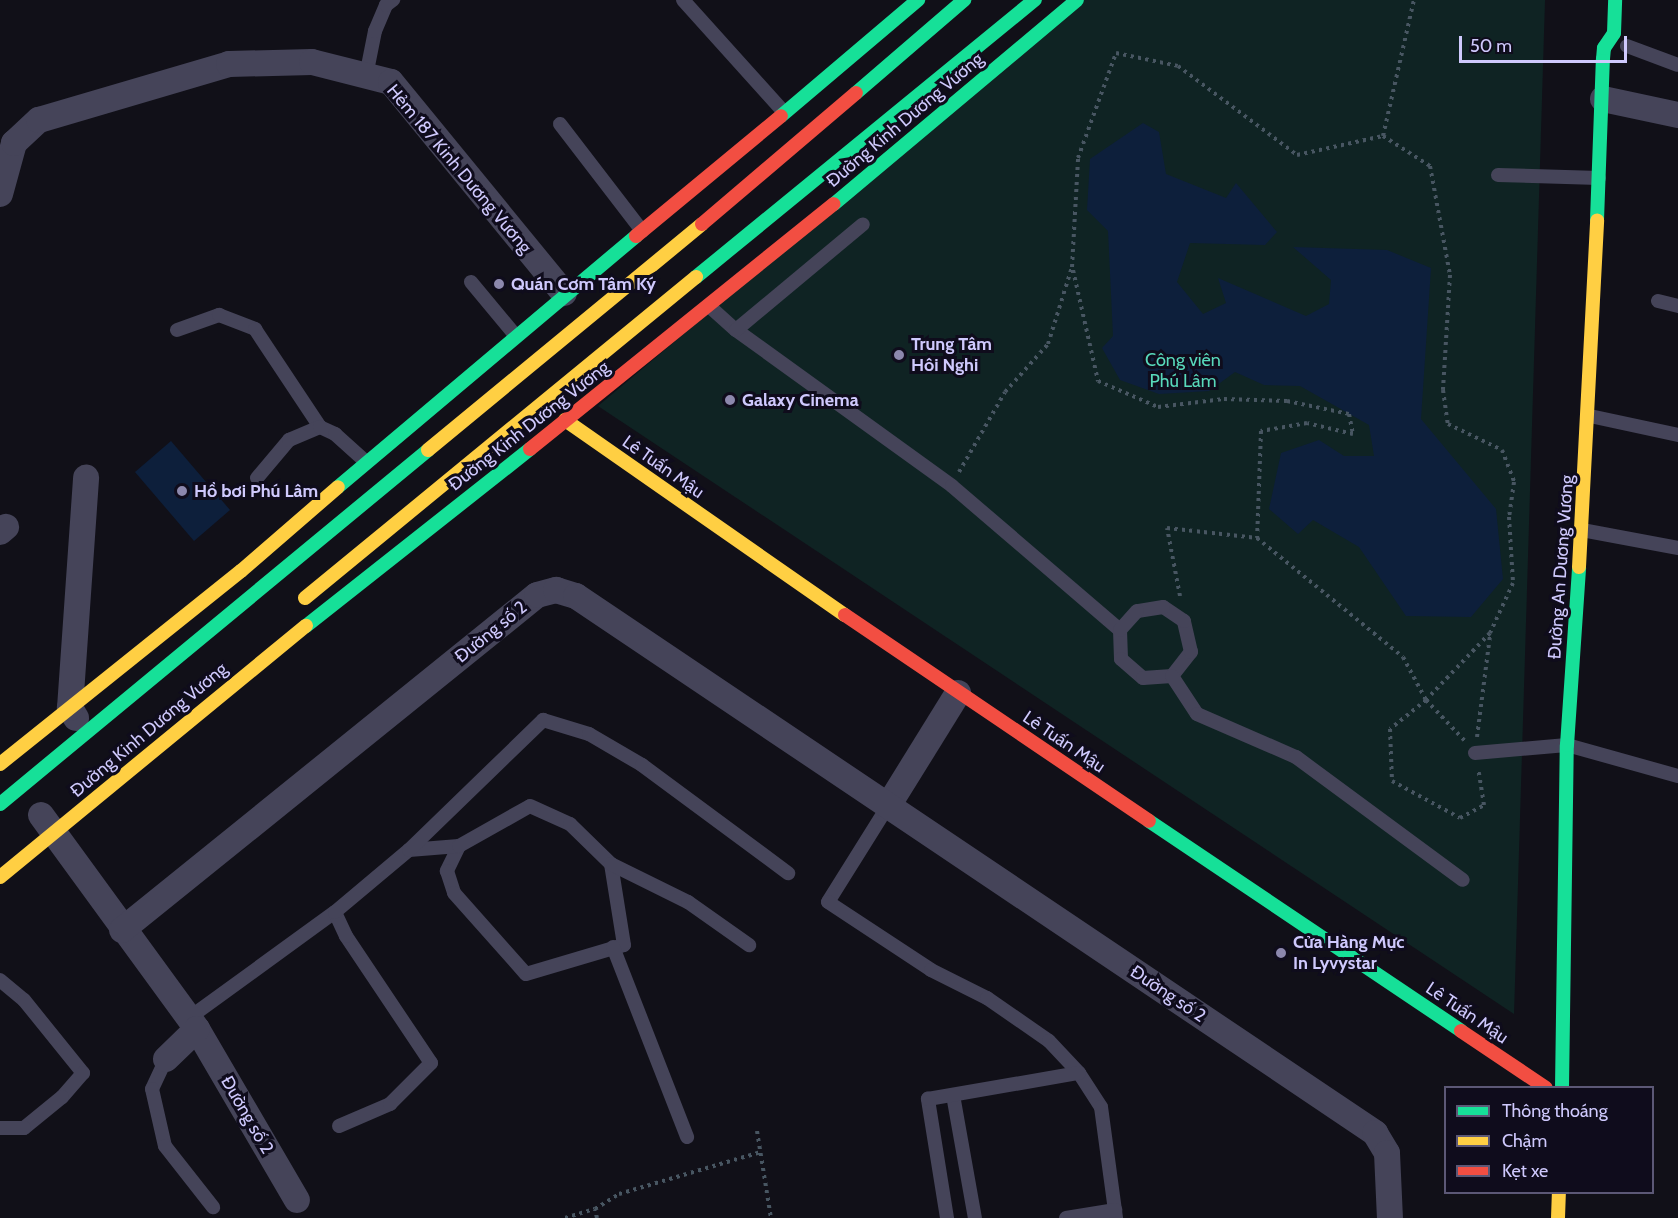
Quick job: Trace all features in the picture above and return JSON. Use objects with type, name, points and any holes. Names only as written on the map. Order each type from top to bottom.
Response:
[{"type":"main road","name":"Đường Kinh Dương Vương","points":[[0,804],[7,771],[23,745],[241,571],[365,461],[564,293],[642,231],[918,0]]},
{"type":"main road","name":"Đường Kinh Dương Vương","points":[[7,771],[43,769],[964,0]]},
{"type":"main road","name":"Đường Kinh Dương Vương","points":[[297,604],[1035,0]]},
{"type":"main road","name":"Đường Kinh Dương Vương","points":[[0,877],[44,820],[261,661],[709,306],[1077,0]]},
{"type":"main road","name":"Đường An Dương Vương","points":[[1562,1086],[1567,745],[1590,416],[1601,178],[1604,48],[1614,33],[1615,0]]},
{"type":"main road","points":[[1592,32],[1604,48]]},
{"type":"main road","points":[[642,231],[709,306]]},
{"type":"main road","name":"Lê Tuấn Mậu","points":[[542,404],[958,693],[1543,1086]]},
{"type":"main road","points":[[1558,1218],[1559,1194]]},
{"type":"street","name":"Hẻm 187 Kinh Dương Vương","points":[[0,194],[14,143],[39,120],[229,64],[312,62],[391,82],[564,293]]},
{"type":"street","points":[[1603,99],[1678,115]]},
{"type":"street","points":[[86,478],[70,708],[86,733]]},
{"type":"street","name":"Đường số 2","points":[[122,930],[537,595],[556,590],[576,596],[1375,1133],[1387,1153],[1390,1218]]},
{"type":"street","points":[[888,806],[958,693]]},
{"type":"street","name":"Đường số 2","points":[[44,820],[122,930],[193,1024],[297,1200]]},
{"type":"street","points":[[166,1059],[193,1024]]},
{"type":"lane","points":[[366,76],[375,31],[386,5],[393,0]]},
{"type":"lane","points":[[683,0],[784,112]]},
{"type":"lane","points":[[1627,46],[1678,65]]},
{"type":"lane","points":[[560,124],[642,231]]},
{"type":"lane","points":[[1498,175],[1601,178]]},
{"type":"lane","points":[[736,330],[863,225]]},
{"type":"lane","points":[[471,282],[515,335]]},
{"type":"lane","points":[[1658,300],[1678,306]]},
{"type":"lane","points":[[709,306],[736,330],[952,486],[1120,630]]},
{"type":"lane","points":[[177,330],[219,315],[255,329],[320,427],[335,434],[365,461]]},
{"type":"lane","points":[[1590,416],[1678,435]]},
{"type":"lane","points":[[257,478],[289,440],[320,427]]},
{"type":"lane","points":[[1582,530],[1678,548]]},
{"type":"lane","points":[[1163,607],[1184,621],[1191,652],[1172,676],[1143,678],[1121,659],[1120,630],[1137,611],[1163,607]]},
{"type":"lane","points":[[1172,676],[1197,714],[1296,757],[1463,880]]},
{"type":"lane","points":[[193,1024],[335,912],[409,850],[543,720],[589,734],[642,765],[788,873]]},
{"type":"lane","points":[[12,729],[43,769]]},
{"type":"lane","points":[[1475,753],[1567,745],[1678,776]]},
{"type":"lane","points":[[409,850],[459,846],[530,806],[570,824],[611,864],[688,902],[749,945]]},
{"type":"lane","points":[[888,806],[828,902],[931,970],[987,998],[1049,1041],[1079,1073],[1101,1107],[1116,1214],[1066,1218]]},
{"type":"lane","points":[[459,846],[447,871],[454,893],[526,974],[565,966],[613,947],[624,945],[611,864]]},
{"type":"lane","points":[[335,912],[346,936],[431,1063],[390,1104],[339,1126]]},
{"type":"lane","points":[[613,947],[687,1137]]},
{"type":"lane","points":[[0,980],[24,1000],[83,1073],[62,1097],[24,1128],[0,1128]]},
{"type":"lane","points":[[166,1059],[152,1089],[165,1146],[213,1207]]},
{"type":"lane","points":[[946,1218],[928,1099],[1079,1073]]},
{"type":"lane","points":[[953,1095],[975,1218]]},
{"type":"path","points":[[1383,136],[1414,0]]},
{"type":"path","points":[[952,486],[1005,392],[1048,344],[1072,267],[1078,158],[1116,52],[1178,66],[1297,154],[1383,136],[1430,166],[1450,275],[1443,390],[1448,424],[1502,450],[1514,482],[1509,518],[1513,583],[1490,633],[1475,753]]},
{"type":"path","points":[[1072,267],[1098,381],[1158,407],[1224,399],[1287,401],[1348,414],[1353,434],[1307,423],[1261,431],[1257,538]]},
{"type":"path","points":[[1184,621],[1167,528],[1257,538],[1403,657],[1426,700]]},
{"type":"path","points":[[1460,818],[1392,781],[1390,729],[1426,700],[1490,633]]},
{"type":"path","points":[[757,1131],[771,1218]]},
{"type":"path","points":[[565,1218],[595,1209],[619,1194],[761,1152]]},
{"type":"path","points":[[595,1209],[597,1218]]},
{"type":"green space","name":"Công viên Phú Lâm","points":[[1081,0],[1545,0],[1514,1014],[598,406]]},
{"type":"water","points":[[1143,123],[1159,132],[1166,174],[1226,198],[1236,183],[1277,232],[1265,245],[1190,243],[1177,282],[1203,314],[1226,303],[1218,278],[1306,316],[1329,304],[1331,280],[1293,247],[1387,250],[1431,268],[1421,419],[1496,509],[1503,579],[1471,617],[1406,616],[1359,547],[1313,520],[1298,534],[1269,509],[1281,453],[1319,440],[1344,456],[1374,456],[1369,425],[1300,386],[1264,385],[1235,372],[1209,391],[1159,394],[1120,380],[1102,348],[1113,336],[1108,231],[1087,210],[1090,159]]},
{"type":"water","name":"Hồ bơi Phú Lâm","points":[[171,441],[230,510],[194,541],[135,472]]},
{"type":"traffic: fast","points":[[781,116],[918,0]]},
{"type":"traffic: fast","points":[[856,93],[964,0]]},
{"type":"traffic: fast","points":[[696,277],[1035,0]]},
{"type":"traffic: fast","points":[[834,204],[1077,0]]},
{"type":"traffic: fast","points":[[1597,220],[1603,59],[1604,48],[1614,33],[1615,0]]},
{"type":"traffic: fast","points":[[338,487],[636,236]]},
{"type":"traffic: fast","points":[[306,626],[530,449]]},
{"type":"traffic: fast","points":[[0,804],[428,450]]},
{"type":"traffic: fast","points":[[1562,1086],[1567,745],[1579,567]]},
{"type":"traffic: fast","points":[[1149,821],[1461,1031]]},
{"type":"traffic: slow","points":[[1579,567],[1597,220]]},
{"type":"traffic: slow","points":[[428,450],[702,224]]},
{"type":"traffic: slow","points":[[305,598],[696,277]]},
{"type":"traffic: slow","points":[[565,420],[845,615]]},
{"type":"traffic: slow","points":[[0,764],[241,571],[338,487]]},
{"type":"traffic: slow","points":[[0,877],[306,626]]},
{"type":"traffic: slow","points":[[1558,1218],[1559,1194]]},
{"type":"traffic: jam","points":[[702,224],[856,93]]},
{"type":"traffic: jam","points":[[636,236],[781,116]]},
{"type":"traffic: jam","points":[[530,449],[834,204]]},
{"type":"traffic: jam","points":[[845,615],[1149,821]]},
{"type":"traffic: jam","points":[[1461,1031],[1543,1086]]},
{"type":"place","name":"Quán Cơm Tâm Ký","points":[[499,284]]},
{"type":"place","name":"Trung Tâm Hôi Nghi","points":[[899,355]]},
{"type":"place","name":"Galaxy Cinema","points":[[730,400]]},
{"type":"place","name":"Hồ bơi Phú Lâm","points":[[182,491]]},
{"type":"place","name":"Cửa Hàng Mực In Lyvystar","points":[[1281,953]]}]
